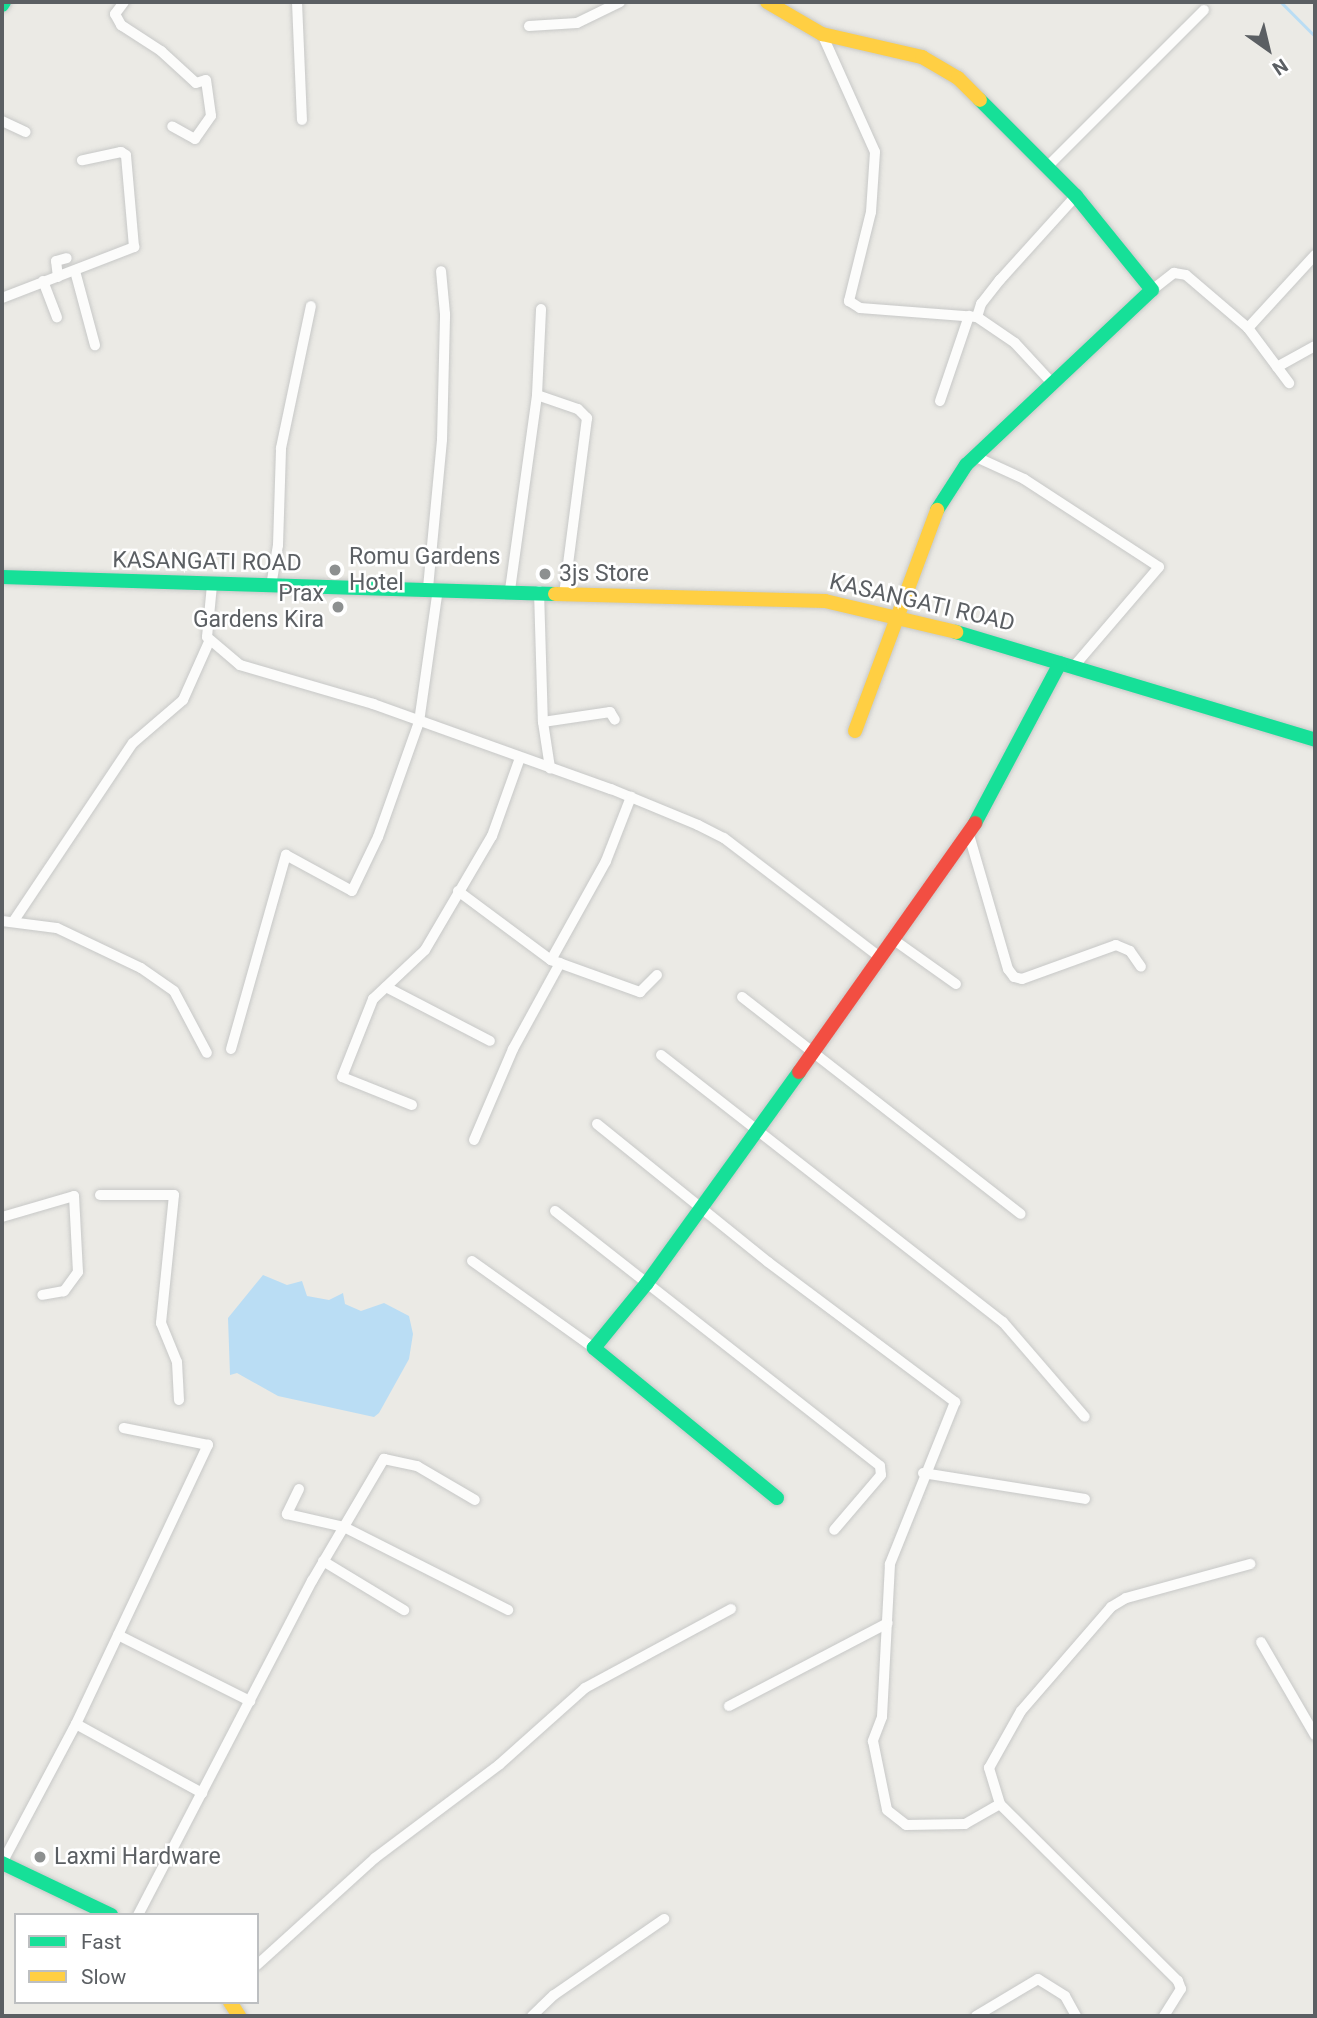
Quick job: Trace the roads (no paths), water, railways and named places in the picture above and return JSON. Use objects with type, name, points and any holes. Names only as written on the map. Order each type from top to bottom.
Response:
[{"type":"street","points":[[124,2],[115,14],[121,25],[161,51],[197,83],[206,80],[211,116],[195,139],[172,126]]},
{"type":"street","points":[[297,2],[302,120]]},
{"type":"street","points":[[528,26],[577,23],[620,2]]},
{"type":"street","points":[[767,2],[822,34],[922,57],[941,67],[1002,119],[1076,196],[1152,290]]},
{"type":"street","points":[[1048,167],[1204,10]]},
{"type":"street","points":[[822,34],[875,152],[871,212],[849,301],[860,309],[973,317],[1015,343],[1053,384]]},
{"type":"street","points":[[2,121],[26,132]]},
{"type":"street","points":[[2,298],[131,250],[136,239],[126,155],[121,152],[82,160]]},
{"type":"street","points":[[940,401],[973,317],[981,304],[1076,196]]},
{"type":"street","points":[[1248,328],[1315,255]]},
{"type":"street","points":[[58,277],[56,261],[67,258]]},
{"type":"street","points":[[75,271],[95,345]]},
{"type":"street","points":[[231,1049],[286,855],[352,891],[378,836],[419,722],[433,589],[442,440],[445,314],[441,271]]},
{"type":"street","points":[[855,731],[929,525],[945,493],[976,457],[1152,290],[1174,273],[1186,275],[1248,328],[1289,383]]},
{"type":"street","points":[[43,281],[57,317]]},
{"type":"street","points":[[271,586],[278,545],[281,448],[311,306]]},
{"type":"street","points":[[510,590],[537,395],[541,309]]},
{"type":"street","points":[[1277,367],[1315,346]]},
{"type":"street","points":[[537,395],[578,409],[587,418],[564,596]]},
{"type":"street","points":[[594,1348],[647,1283],[968,835],[1067,664],[1159,567],[1024,480],[976,457]]},
{"type":"street","name":"KASANGATI ROAD","points":[[2,577],[212,585],[510,590],[539,591],[564,596],[825,601],[986,639],[1315,740]]},
{"type":"street","points":[[212,585],[206,635],[209,642],[253,671],[419,722],[550,768],[631,797],[724,838],[881,958]]},
{"type":"street","points":[[539,591],[543,722],[550,768]]},
{"type":"street","points":[[15,919],[133,743],[183,700],[209,642]]},
{"type":"street","points":[[543,722],[610,712],[615,720]]},
{"type":"street","points":[[412,1105],[342,1077],[363,1017],[386,987],[425,950],[492,836],[520,758]]},
{"type":"street","points":[[474,1140],[513,1049],[606,860],[631,797]]},
{"type":"street","points":[[968,835],[1007,969],[1014,977],[1022,979],[1116,945],[1130,951],[1141,967]]},
{"type":"street","points":[[458,891],[556,961],[640,992],[657,975]]},
{"type":"street","points":[[2,920],[15,919],[57,928],[141,968],[174,991],[207,1053]]},
{"type":"street","points":[[894,940],[956,984]]},
{"type":"street","points":[[386,987],[490,1041]]},
{"type":"street","points":[[742,997],[1021,1214]]},
{"type":"street","points":[[661,1055],[1003,1322],[1085,1417]]},
{"type":"street","points":[[597,1124],[954,1400],[955,1409],[923,1473],[890,1564],[882,1717],[873,1741],[887,1810],[906,1825],[965,1824],[1000,1804]]},
{"type":"street","points":[[100,1195],[174,1195],[161,1323],[177,1362],[179,1400]]},
{"type":"street","points":[[2,1217],[74,1196],[78,1272],[64,1291],[42,1296]]},
{"type":"street","points":[[555,1211],[880,1466],[881,1475],[834,1530]]},
{"type":"street","points":[[472,1261],[594,1348],[777,1498]]},
{"type":"street","points":[[107,1913],[2,1863],[76,1724],[208,1445],[124,1428]]},
{"type":"street","points":[[139,1913],[323,1561],[384,1459],[417,1466],[475,1500]]},
{"type":"street","points":[[923,1473],[1085,1499]]},
{"type":"street","points":[[299,1489],[287,1514],[344,1527],[508,1610]]},
{"type":"street","points":[[323,1561],[404,1610]]},
{"type":"street","points":[[1164,2016],[1181,1989],[1178,1981],[1000,1804],[989,1768],[1037,1690],[1111,1607],[1126,1598],[1250,1564]]},
{"type":"street","points":[[259,1963],[375,1858],[500,1764],[585,1688],[732,1609]]},
{"type":"street","points":[[729,1706],[888,1623]]},
{"type":"street","points":[[118,1635],[250,1701]]},
{"type":"street","points":[[1261,1642],[1315,1735]]},
{"type":"street","points":[[76,1724],[202,1793]]},
{"type":"street","points":[[532,2016],[554,1995],[664,1919]]},
{"type":"street","points":[[976,2016],[1038,1979],[1065,1996],[1076,2016]]},
{"type":"water","points":[[263,1275],[287,1285],[302,1281],[307,1296],[329,1300],[343,1293],[345,1304],[361,1311],[384,1303],[409,1316],[413,1334],[409,1359],[379,1413],[374,1417],[278,1396],[237,1373],[230,1375],[228,1318]]},
{"type":"waterway","points":[[1281,2],[1315,36]]},
{"type":"place","name":"Romu Gardens Hotel","points":[[335,570]]},
{"type":"place","name":"3js Store","points":[[545,574]]},
{"type":"place","name":"Prax Gardens Kira","points":[[338,607]]},
{"type":"place","name":"Laxmi Hardware","points":[[40,1857]]}]
